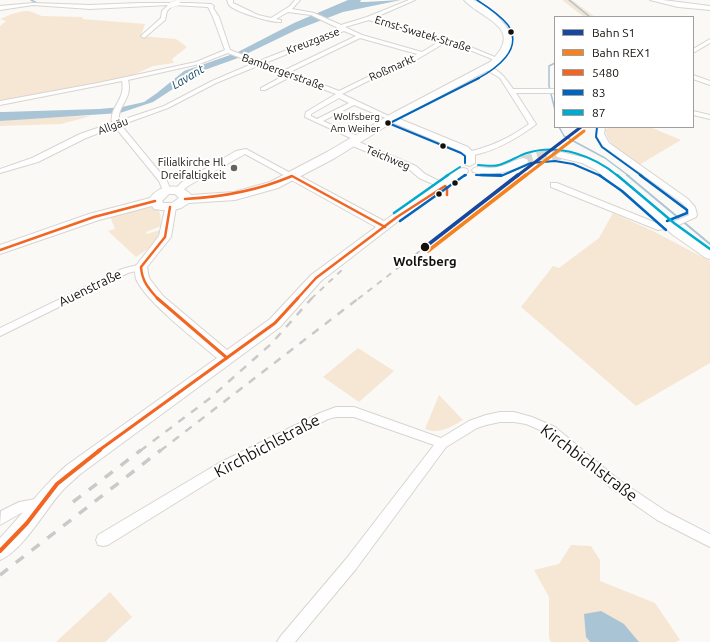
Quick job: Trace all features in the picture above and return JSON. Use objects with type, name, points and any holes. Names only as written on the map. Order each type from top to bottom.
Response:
[{"type":"main road","points":[[0,250],[94,217],[155,201],[158,195],[176,194],[219,198],[264,189],[292,176],[354,141],[390,118],[487,68],[499,60],[506,52],[510,41],[507,32],[488,13],[468,0]]},
{"type":"main road","points":[[155,201],[160,206],[170,207],[179,204],[176,194]]},
{"type":"street","points":[[210,6],[215,0]]},
{"type":"street","points":[[229,0],[231,0],[231,4],[248,12],[271,20],[279,21]]},
{"type":"street","points":[[271,20],[292,8],[298,0]]},
{"type":"street","name":"Kreuzgasse","points":[[224,79],[342,28],[413,0]]},
{"type":"street","points":[[653,0],[678,5],[710,8]]},
{"type":"street","points":[[0,8],[33,4],[90,7],[142,2],[210,6]]},
{"type":"street","points":[[144,36],[163,19],[165,11],[171,6],[183,2],[190,4]]},
{"type":"street","points":[[0,103],[57,94],[125,80],[231,52],[210,6]]},
{"type":"street","points":[[285,11],[312,14],[360,36],[422,54]]},
{"type":"street","name":"Ernst-Swatek-Straße","points":[[369,18],[396,28],[472,49],[499,60]]},
{"type":"street","points":[[263,89],[287,74],[360,36]]},
{"type":"street","name":"Roßmarkt","points":[[308,117],[308,113],[339,95],[380,73],[409,62],[444,41]]},
{"type":"street","points":[[694,50],[710,41]]},
{"type":"street","name":"Bambergerstraße","points":[[231,52],[339,95],[353,103],[390,118]]},
{"type":"street","points":[[0,551],[27,523],[57,484],[73,470],[275,322],[316,278],[385,227],[445,186],[482,152],[525,131],[534,124],[498,74],[487,68]]},
{"type":"street","points":[[694,77],[710,83]]},
{"type":"street","name":"Allgäu","points":[[0,171],[35,160],[115,122],[166,107],[214,82],[224,79]]},
{"type":"street","points":[[125,80],[126,93],[116,110],[115,122],[163,181],[176,194],[185,184],[239,153],[246,151],[385,227]]},
{"type":"street","points":[[511,91],[554,91]]},
{"type":"street","points":[[318,121],[353,103]]},
{"type":"street","points":[[694,113],[710,117]]},
{"type":"street","name":"Teichweg","points":[[308,117],[354,141],[413,168],[422,176],[445,186]]},
{"type":"street","points":[[390,118],[464,149],[470,164],[490,172],[502,171],[523,161]]},
{"type":"street","points":[[554,186],[651,225],[662,227],[686,220],[693,215],[689,204],[610,148],[601,137],[600,131],[602,128]]},
{"type":"street","points":[[560,155],[577,158],[600,168],[672,224],[686,239],[710,255]]},
{"type":"street","points":[[170,207],[165,237],[156,250],[145,260],[141,267],[142,278],[147,287],[158,299],[227,358]]},
{"type":"street","name":"Auenstraße","points":[[0,332],[125,271],[141,267]]},
{"type":"street","name":"Kirchbichlstraße","points":[[103,540],[223,467],[324,416],[336,412],[346,411],[364,414],[442,444]]},
{"type":"street","name":"Kirchbichlstraße","points":[[285,642],[351,564],[442,444],[473,424],[486,420],[500,417],[514,417],[534,422],[551,430],[615,484],[662,516],[710,541]]},
{"type":"street","points":[[0,519],[20,507],[41,504]]},
{"type":"shaded area","points":[[562,0],[572,0],[594,16],[583,16]]},
{"type":"shaded area","points":[[24,11],[29,11],[42,16],[83,17],[82,19],[145,24],[141,36],[176,39],[187,47],[172,59],[174,63],[153,66],[129,77],[0,102],[0,26],[6,21],[0,19]]},
{"type":"shaded area","points":[[91,116],[61,124],[0,126],[0,121],[43,117]]},
{"type":"shaded area","points":[[652,128],[681,140],[639,165],[613,145],[609,140],[605,129]]},
{"type":"shaded area","points":[[153,207],[160,212],[161,226],[146,232],[147,234],[160,230],[151,246],[136,257],[108,231],[115,229],[110,216]]},
{"type":"shaded area","points":[[613,213],[653,231],[710,261],[710,363],[636,406],[521,307],[553,266],[559,268],[599,238]]},
{"type":"shaded area","points":[[358,348],[394,371],[359,402],[323,377]]},
{"type":"shaded area","points":[[439,395],[463,420],[440,431],[430,431],[425,429]]},
{"type":"shaded area","points":[[571,545],[591,546],[600,560],[600,581],[655,603],[680,640],[675,642],[639,642],[624,624],[586,637],[590,642],[551,642],[549,638],[549,597],[534,570],[559,564]]},
{"type":"shaded area","points":[[110,592],[132,617],[105,642],[56,642]]},
{"type":"water","name":"Lavant","points":[[348,0],[361,0],[360,2],[365,2],[401,0],[343,12],[296,30],[238,58],[199,72],[153,102],[120,113],[0,121],[0,112],[99,109],[122,107],[144,102],[184,71],[236,53],[294,23]]},
{"type":"water","points":[[601,611],[624,624],[639,642],[590,642],[586,637],[584,614]]},
{"type":"waterway","points":[[31,0],[37,3]]},
{"type":"waterway","points":[[569,0],[589,16]]},
{"type":"waterway","points":[[554,64],[549,66],[549,86],[554,106]]},
{"type":"waterway","points":[[560,128],[564,136],[605,158],[629,176]]},
{"type":"waterway","points":[[627,175],[710,244]]},
{"type":"tunnel","points":[[523,161],[543,155],[561,155]]},
{"type":"railway","points":[[358,299],[425,247]]},
{"type":"railway","points":[[312,298],[344,268]]},
{"type":"railway","points":[[140,451],[209,399],[271,344],[312,298]]},
{"type":"railway","points":[[160,451],[359,298]]},
{"type":"railway","points":[[73,502],[141,450]]},
{"type":"railway","points":[[0,575],[161,450]]},
{"type":"rail line","name":"S1","points":[[425,247],[580,128]]},
{"type":"rail line","name":"REX1","points":[[428,251],[584,131]]},
{"type":"transit line","name":"83","points":[[392,122],[490,72],[510,51],[513,42],[512,33],[507,25],[490,8],[477,0]]},
{"type":"transit line","name":"83","points":[[388,123],[461,153],[465,156],[465,163]]},
{"type":"transit line","name":"83","points":[[597,128],[596,137],[602,147],[687,210],[687,213],[667,221]]},
{"type":"transit line","name":"87","points":[[478,165],[498,166],[527,153],[541,150],[561,150],[579,154],[592,159],[613,172],[674,223],[710,249]]},
{"type":"transit line","name":"83","points":[[476,175],[504,175],[527,164],[535,162],[555,161],[573,164],[591,170],[607,180],[622,191],[666,230]]},
{"type":"transit line","name":"87","points":[[394,213],[460,167]]},
{"type":"transit line","name":"83","points":[[400,221],[466,175]]},
{"type":"transit line","name":"5480","points":[[292,176],[385,227]]},
{"type":"transit line","name":"5480","points":[[185,199],[226,196],[240,193],[279,182],[292,176]]},
{"type":"transit line","name":"5480","points":[[0,551],[27,523],[57,484],[73,470],[275,323],[316,278],[397,217],[445,186],[447,188],[447,195]]},
{"type":"transit line","name":"5480","points":[[0,250],[94,217],[155,201]]},
{"type":"transit line","name":"5480","points":[[170,207],[165,237],[141,267],[142,278],[147,287],[158,299],[227,358]]},
{"type":"place","name":"Wolfsberg Am Weiher","points":[[388,123]]},
{"type":"place","name":"Filialkirche Hl. Dreifaltigkeit","points":[[234,168]]},
{"type":"place","name":"Wolfsberg","points":[[425,247]]}]
